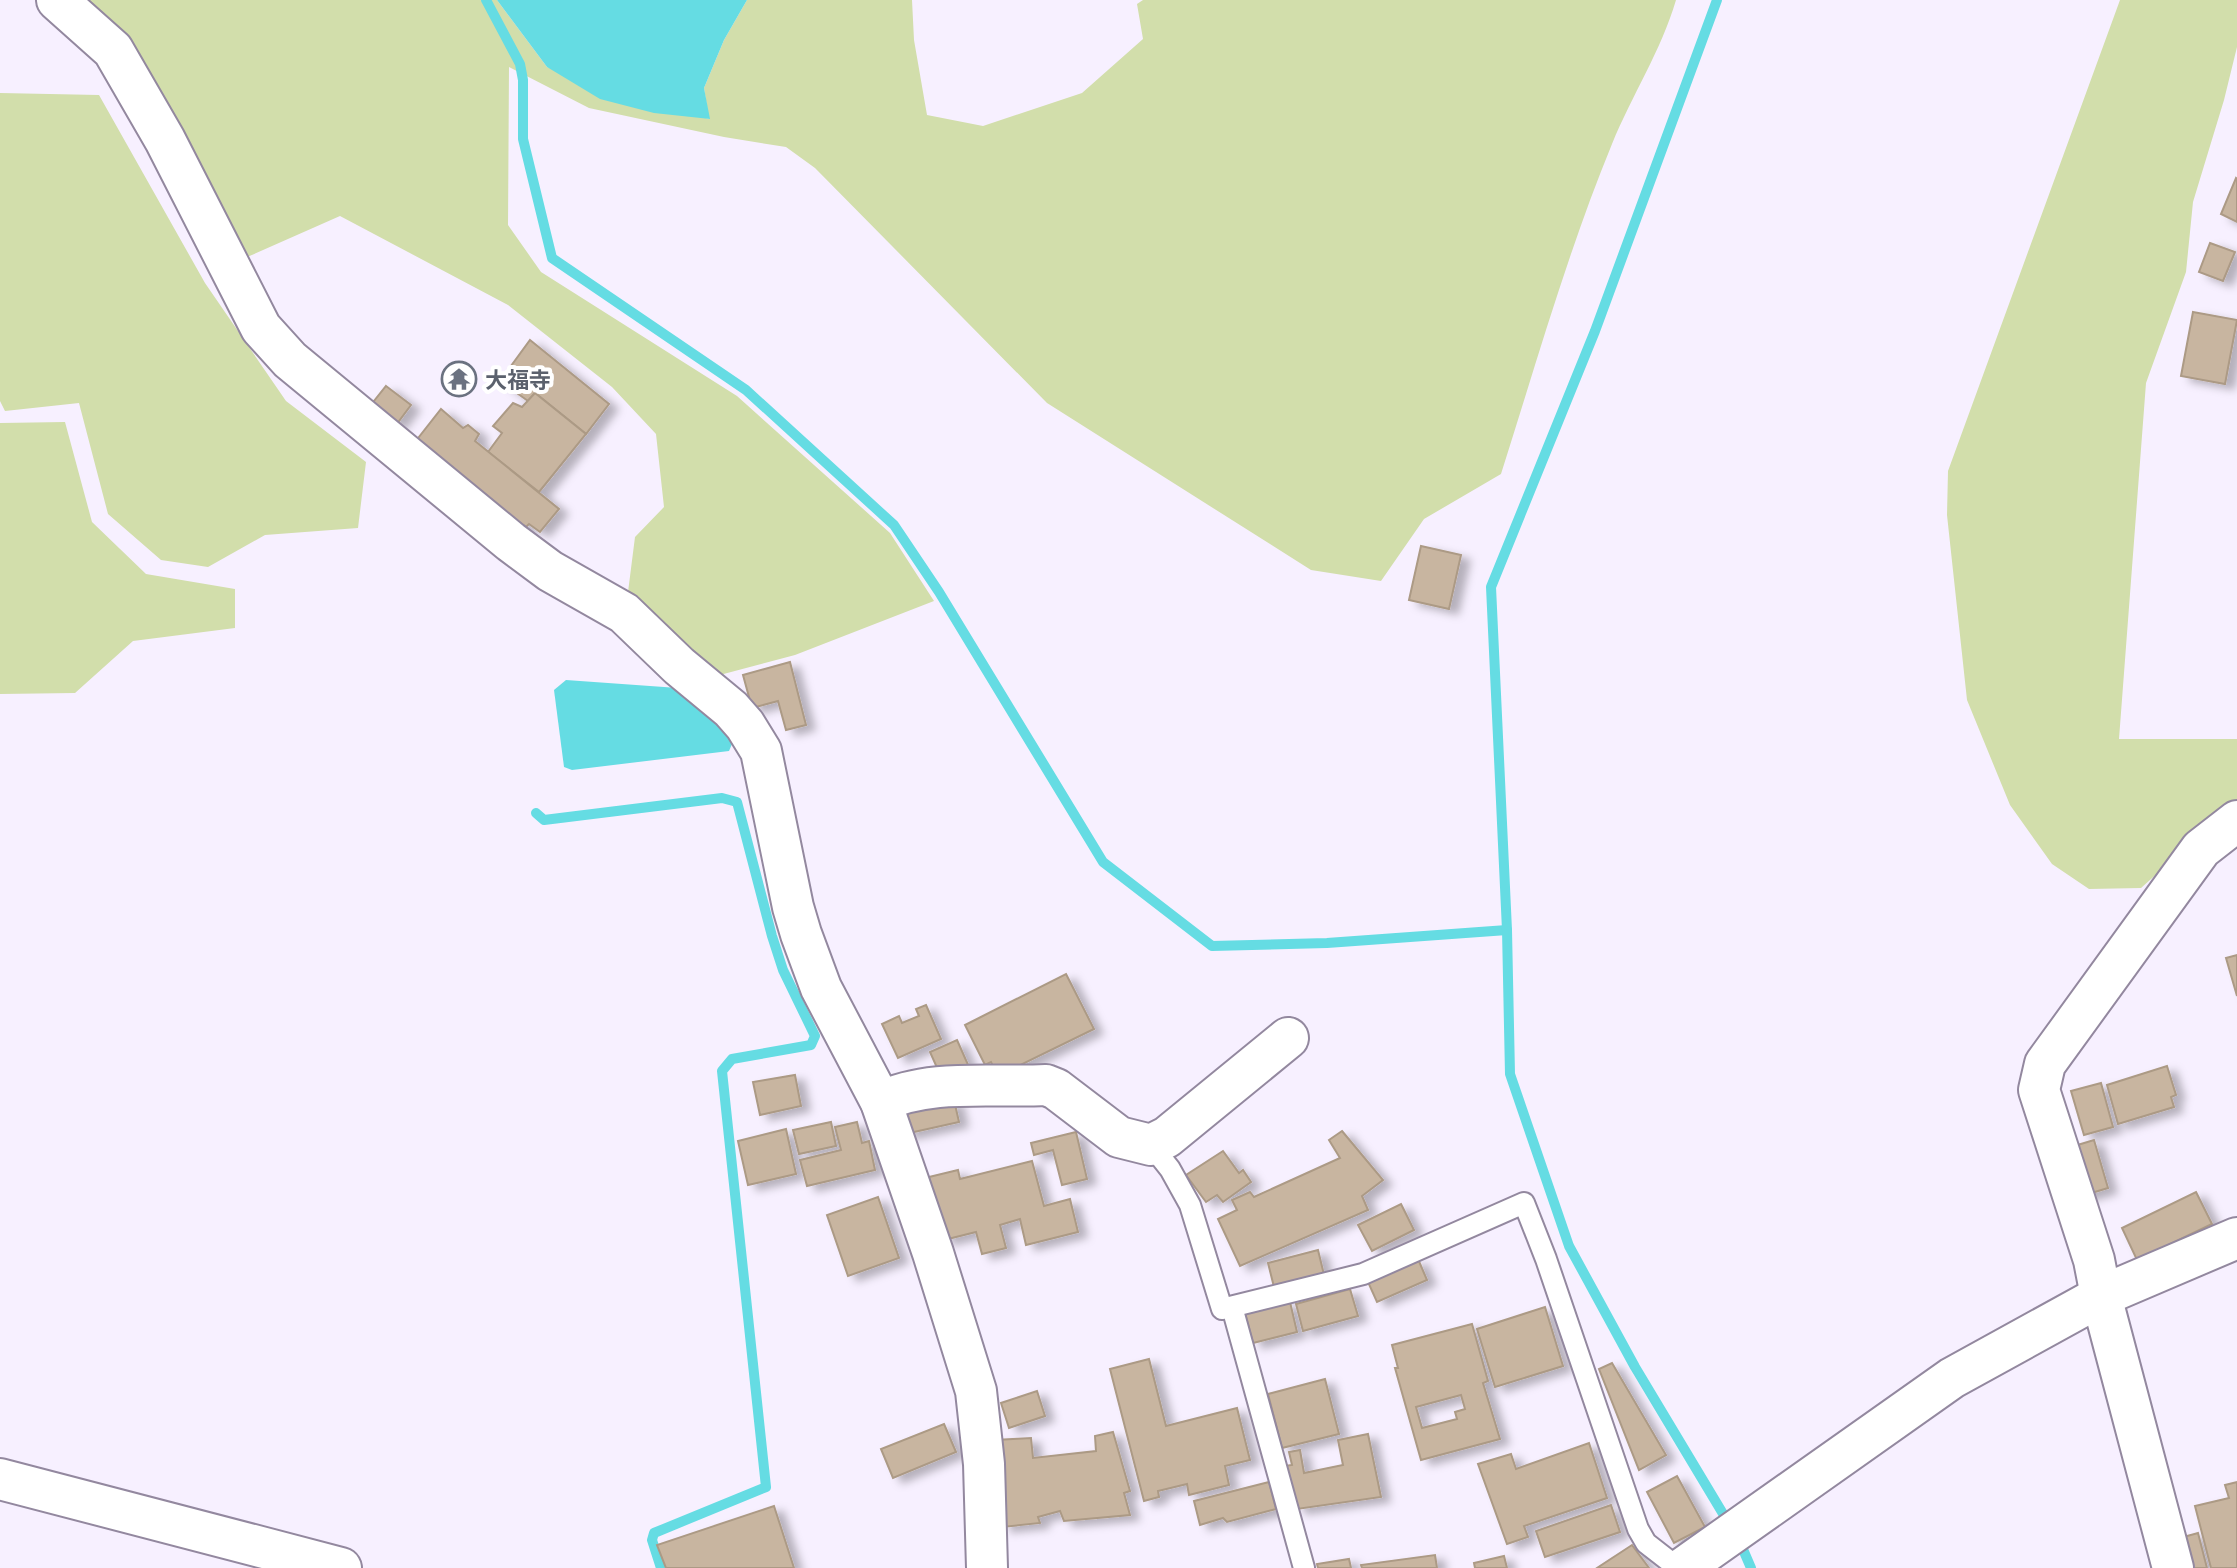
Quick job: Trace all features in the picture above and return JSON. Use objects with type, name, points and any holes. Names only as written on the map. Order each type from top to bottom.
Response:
[{"type":"street","points":[[57,0],[113,50],[165,140],[261,328],[290,360],[511,542],[550,571],[624,613],[679,666],[714,693],[745,725],[761,751],[793,907],[814,971],[881,1102],[976,1391],[984,1464],[987,1568]]},
{"type":"street","points":[[2173,1568],[2094,1260],[2039,1090],[2045,1064],[2201,849],[2237,821]]},
{"type":"street","points":[[881,1102],[896,1094],[931,1089],[1046,1085],[1056,1089],[1119,1137],[1151,1145],[1167,1137],[1288,1038]]},
{"type":"street","points":[[1681,1568],[1727,1543],[1952,1378],[2101,1296],[2237,1238]]},
{"type":"street","points":[[0,1479],[341,1568]]},
{"type":"lane","points":[[1151,1145],[1170,1169],[1190,1205],[1222,1309],[1363,1274],[1524,1203],[1638,1529],[1646,1543],[1681,1568]]},
{"type":"lane","points":[[1232,1307],[1304,1568]]},
{"type":"green space","points":[[78,0],[497,0],[547,67],[709,119],[704,88],[724,40],[747,0],[912,0],[914,40],[927,115],[983,126],[1082,93],[1143,39],[1137,4],[1143,0],[1676,0],[1596,184],[1501,474],[1424,519],[1381,581],[1311,570],[1047,403],[815,168],[786,147],[589,108],[509,67],[508,225],[541,272],[737,396],[890,533],[934,601],[795,655],[716,676],[627,600],[635,537],[664,507],[656,434],[612,387],[508,305],[340,216],[236,262]]},
{"type":"green space","points":[[2120,0],[2237,0],[2237,47],[2193,202],[2186,272],[2146,383],[2119,739],[2237,739],[2237,802],[2141,888],[2089,889],[2052,864],[2010,805],[1967,700],[1947,515],[1948,471]]},
{"type":"green space","points":[[0,93],[99,95],[205,283],[286,401],[366,462],[358,528],[265,535],[208,567],[161,560],[108,514],[79,403],[5,411],[0,401]]},
{"type":"green space","points":[[65,422],[92,522],[146,574],[235,589],[235,628],[133,641],[75,693],[0,694],[0,423]]},
{"type":"water","points":[[497,0],[747,0],[724,40],[704,88],[710,119],[654,113],[600,99],[547,67]]},
{"type":"water","points":[[566,680],[678,688],[730,734],[732,744],[729,751],[572,770],[564,767],[554,690]]},
{"type":"building","points":[[2237,179],[2237,222],[2221,214]]},
{"type":"building","points":[[2210,243],[2235,252],[2223,281],[2199,272]]},
{"type":"building","points":[[2193,312],[2237,320],[2225,384],[2181,376]]},
{"type":"building","points":[[530,340],[609,404],[586,434],[535,393],[528,401],[500,381]]},
{"type":"building","points":[[386,386],[411,405],[396,425],[370,406]]},
{"type":"building","points":[[535,393],[586,434],[539,492],[488,452],[502,433],[493,426],[513,403],[522,407]]},
{"type":"building","points":[[441,409],[463,428],[468,425],[479,434],[475,441],[559,509],[540,532],[529,524],[525,528],[415,442]]},
{"type":"building","points":[[1421,546],[1461,555],[1449,609],[1409,600]]},
{"type":"building","points":[[790,662],[806,725],[786,730],[778,701],[752,708],[743,675]]},
{"type":"building","points":[[2237,955],[2237,996],[2226,958]]},
{"type":"building","points":[[1066,974],[1094,1029],[998,1076],[991,1062],[985,1065],[965,1025]]},
{"type":"building","points":[[926,1005],[941,1039],[898,1058],[882,1024],[899,1016],[902,1023],[919,1016],[916,1009]]},
{"type":"building","points":[[957,1040],[969,1067],[942,1079],[930,1052]]},
{"type":"building","points":[[2167,1066],[2176,1095],[2171,1097],[2174,1107],[2118,1124],[2107,1085]]},
{"type":"building","points":[[795,1075],[801,1106],[760,1115],[753,1082]]},
{"type":"building","points":[[2101,1083],[2113,1127],[2084,1135],[2071,1091]]},
{"type":"building","points":[[954,1100],[959,1122],[905,1134],[901,1112]]},
{"type":"building","points":[[831,1122],[836,1146],[799,1154],[793,1130]]},
{"type":"building","points":[[857,1122],[862,1143],[869,1141],[875,1170],[807,1186],[800,1160],[841,1150],[835,1127]]},
{"type":"building","points":[[786,1129],[796,1174],[748,1185],[738,1141]]},
{"type":"building","points":[[1342,1131],[1383,1180],[1362,1196],[1368,1210],[1240,1266],[1218,1219],[1237,1210],[1232,1200],[1250,1192],[1254,1197],[1340,1158],[1329,1140]]},
{"type":"building","points":[[1076,1132],[1087,1179],[1062,1185],[1053,1150],[1034,1155],[1031,1143]]},
{"type":"building","points":[[2094,1140],[2108,1188],[2075,1198],[2061,1150]]},
{"type":"building","points":[[1223,1151],[1239,1173],[1243,1170],[1251,1182],[1223,1202],[1217,1195],[1206,1202],[1186,1175]]},
{"type":"building","points":[[1032,1161],[1044,1206],[1070,1199],[1078,1232],[1026,1245],[1020,1219],[1000,1225],[1006,1248],[982,1254],[976,1232],[944,1240],[929,1177],[958,1170],[960,1179]]},
{"type":"building","points":[[2196,1192],[2212,1224],[2137,1260],[2122,1228]]},
{"type":"building","points":[[878,1197],[899,1258],[848,1276],[827,1215]]},
{"type":"building","points":[[1401,1204],[1414,1230],[1372,1251],[1358,1225]]},
{"type":"building","points":[[1318,1250],[1326,1283],[1276,1295],[1268,1263]]},
{"type":"building","points":[[1418,1259],[1427,1280],[1377,1302],[1368,1282]]},
{"type":"building","points":[[1350,1289],[1358,1316],[1303,1331],[1296,1304]]},
{"type":"building","points":[[1290,1302],[1297,1332],[1253,1343],[1245,1313]]},
{"type":"building","points":[[1545,1307],[1563,1366],[1495,1387],[1477,1329]]},
{"type":"building","points":[[1472,1324],[1488,1381],[1483,1383],[1500,1439],[1421,1460],[1395,1368],[1398,1368],[1392,1345]],"holes":[[[1461,1395],[1465,1409],[1455,1412],[1457,1419],[1422,1428],[1416,1407]]]},
{"type":"building","points":[[1149,1359],[1166,1426],[1237,1408],[1250,1460],[1225,1466],[1229,1485],[1189,1495],[1187,1484],[1158,1491],[1159,1497],[1144,1501],[1110,1369]]},
{"type":"building","points":[[1612,1363],[1666,1455],[1639,1470],[1599,1369]]},
{"type":"building","points":[[1325,1379],[1339,1434],[1282,1448],[1268,1394]]},
{"type":"building","points":[[1037,1391],[1045,1416],[1009,1428],[1001,1403]]},
{"type":"building","points":[[944,1424],[956,1452],[893,1478],[881,1449]]},
{"type":"building","points":[[1113,1432],[1130,1491],[1124,1493],[1130,1515],[1064,1521],[1060,1511],[1038,1517],[1040,1523],[1002,1527],[995,1440],[1031,1438],[1033,1458],[1096,1451],[1095,1436]]},
{"type":"building","points":[[1368,1434],[1381,1497],[1297,1509],[1284,1466],[1292,1465],[1289,1452],[1300,1450],[1304,1473],[1343,1465],[1338,1440]]},
{"type":"building","points":[[1589,1443],[1607,1498],[1524,1526],[1528,1537],[1507,1544],[1478,1464],[1511,1454],[1516,1469]]},
{"type":"building","points":[[1677,1476],[1705,1527],[1674,1543],[1647,1492]]},
{"type":"building","points":[[1269,1482],[1276,1509],[1227,1522],[1223,1518],[1200,1525],[1194,1501]]},
{"type":"building","points":[[2237,1482],[2237,1568],[2211,1568],[2195,1506],[2229,1498],[2225,1485]]},
{"type":"building","points":[[1611,1505],[1620,1532],[1545,1557],[1536,1531]]},
{"type":"building","points":[[774,1506],[794,1568],[666,1568],[657,1545]]},
{"type":"building","points":[[2198,1533],[2207,1568],[2176,1568],[2169,1541]]},
{"type":"building","points":[[1632,1545],[1649,1568],[1597,1568]]},
{"type":"building","points":[[1435,1555],[1437,1568],[1362,1568],[1361,1565]]},
{"type":"building","points":[[1504,1556],[1507,1568],[1475,1568],[1474,1563]]},
{"type":"building","points":[[1349,1559],[1351,1568],[1318,1568],[1317,1564]]},
{"type":"waterway","points":[[486,0],[520,64],[523,139],[552,258],[746,390],[894,525],[939,592],[1103,862],[1212,946],[1327,943],[1507,930]]},
{"type":"waterway","points":[[1717,0],[1595,331],[1491,587],[1507,930],[1510,1074],[1569,1246],[1635,1367],[1731,1527]]},
{"type":"waterway","points":[[536,813],[544,820],[722,798],[737,802],[783,970],[815,1036],[811,1045],[732,1059],[722,1071],[766,1487],[654,1533],[652,1540],[661,1568]]},
{"type":"waterway","points":[[1739,1540],[1751,1568]]},
{"type":"place","name":"大福寺","points":[[459,379]]}]
